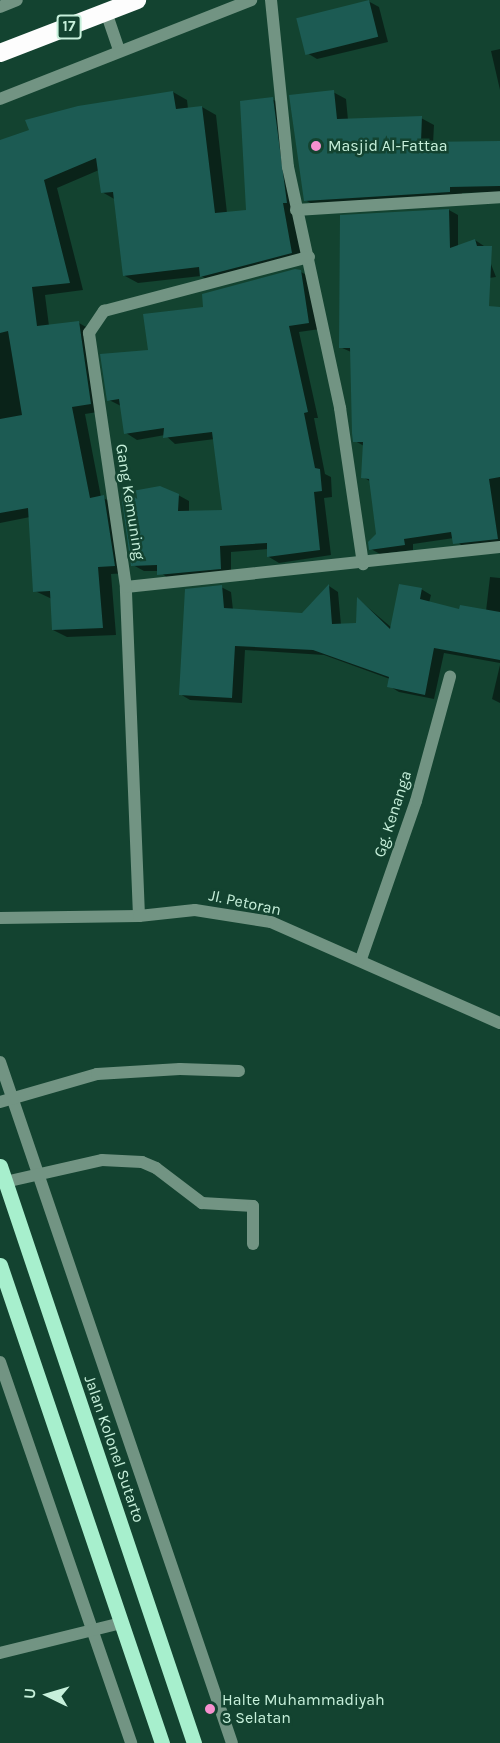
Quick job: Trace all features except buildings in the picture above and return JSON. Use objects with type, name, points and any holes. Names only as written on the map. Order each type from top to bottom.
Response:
[{"type":"highway","name":"17","points":[[0,53],[137,0]]},
{"type":"main road","name":"Jalan Kolonel Sutarto","points":[[0,1166],[194,1743]]},
{"type":"main road","points":[[0,1265],[162,1743]]},
{"type":"street","points":[[0,7],[16,0]]},
{"type":"street","points":[[0,99],[251,0]]},
{"type":"street","points":[[271,0],[296,210],[309,257],[340,408],[363,564]]},
{"type":"street","points":[[106,12],[119,51]]},
{"type":"street","points":[[296,210],[500,197]]},
{"type":"street","name":"Gang Kemuning","points":[[139,916],[126,587],[88,340],[90,327],[104,311],[309,257]]},
{"type":"street","points":[[126,587],[363,564],[500,547]]},
{"type":"street","name":"Gg. Kenanga","points":[[361,959],[416,801],[450,677]]},
{"type":"street","name":"Jl. Petoran","points":[[0,918],[139,916],[195,910],[271,922],[361,959],[500,1023]]},
{"type":"street","points":[[0,1062],[6,1100],[38,1173],[232,1743]]},
{"type":"street","points":[[6,1100],[97,1074],[180,1069],[239,1071]]},
{"type":"street","points":[[6,1182],[102,1160],[142,1162],[156,1168],[202,1203],[252,1206],[253,1244]]},
{"type":"street","points":[[0,1362],[131,1743]]},
{"type":"street","points":[[0,1653],[93,1633],[121,1623]]},
{"type":"place","name":"Masjid Al-Fattaa","points":[[316,146]]},
{"type":"place","name":"Halte Muhammadiyah 3 Selatan","points":[[210,1709]]}]
